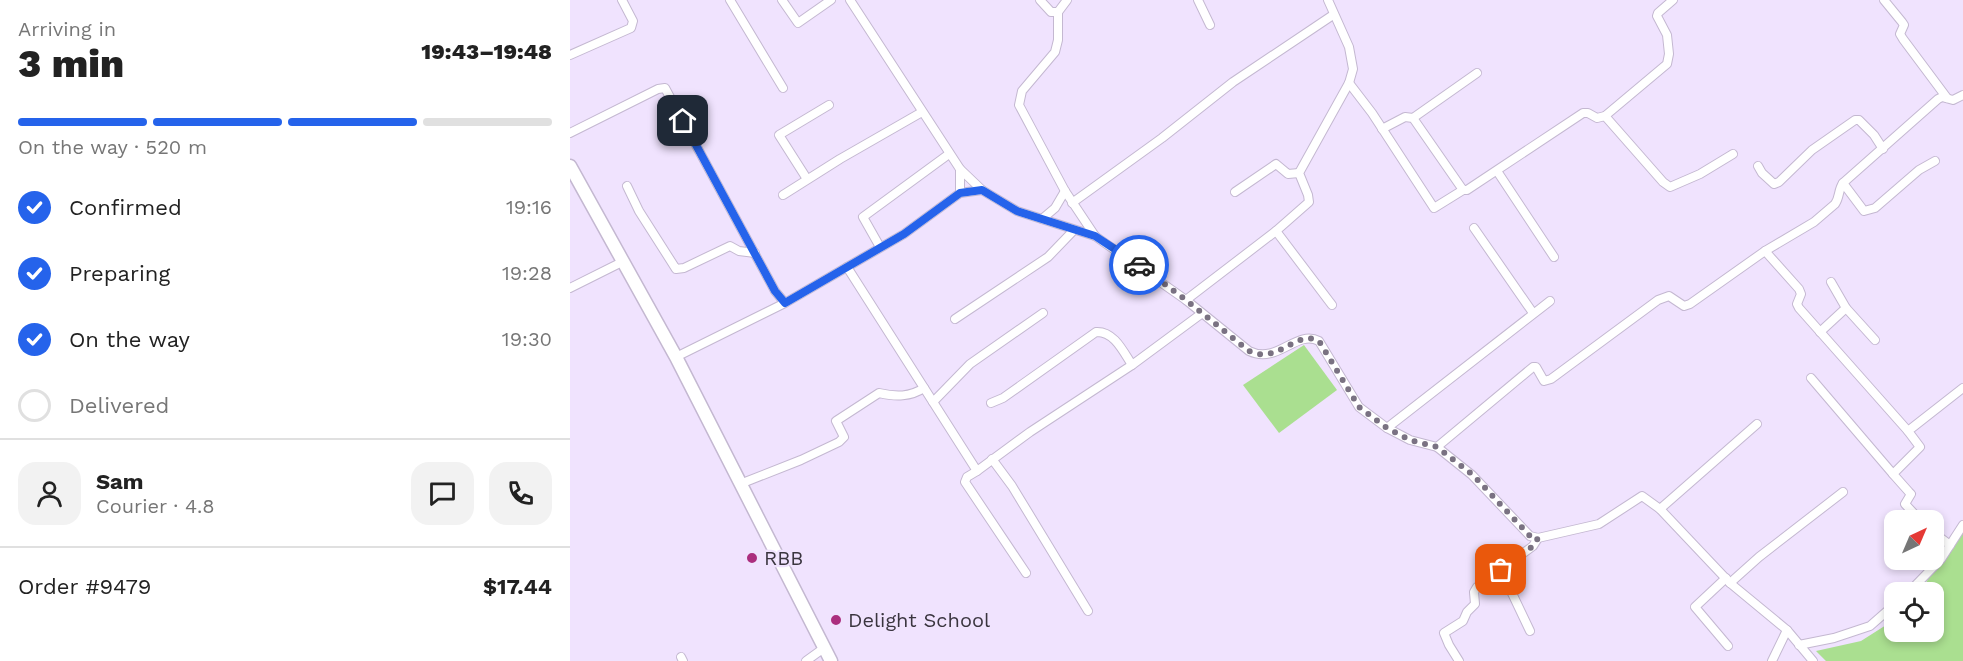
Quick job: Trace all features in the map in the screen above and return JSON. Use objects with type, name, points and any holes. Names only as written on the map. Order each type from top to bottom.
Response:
[{"type":"main road","points":[[570,168],[676,357],[831,661]]},
{"type":"street","points":[[570,56],[631,27],[633,21],[622,0]]},
{"type":"street","points":[[730,0],[783,88]]},
{"type":"street","points":[[782,0],[798,23],[831,0]]},
{"type":"street","points":[[850,0],[949,154],[960,169],[982,190],[1017,211],[1095,236],[1186,300],[1201,314],[1258,356],[1266,356],[1305,339],[1312,338],[1319,341],[1359,407],[1387,428],[1410,440],[1437,447],[1473,475],[1530,536],[1538,538],[1599,524],[1642,496],[1660,509],[1728,581],[1787,630],[1813,661]]},
{"type":"street","points":[[1040,0],[1051,12],[1058,12]]},
{"type":"street","points":[[1067,0],[1058,12],[1058,40],[1055,52],[1022,91],[1019,105],[1065,191],[1095,236]]},
{"type":"street","points":[[1198,0],[1210,25]]},
{"type":"street","points":[[1299,173],[1349,83],[1353,69],[1349,47],[1328,0]]},
{"type":"street","points":[[1349,83],[1434,208],[1497,171],[1583,113],[1597,118],[1605,116],[1666,64],[1669,54],[1667,35],[1657,16],[1673,0]]},
{"type":"street","points":[[1884,0],[1904,25],[1900,34],[1903,39],[1948,99]]},
{"type":"street","points":[[1072,203],[1162,138],[1233,82],[1333,15]]},
{"type":"street","points":[[1382,129],[1405,117],[1413,118],[1477,73]]},
{"type":"street","points":[[570,133],[658,89],[665,88],[775,291],[785,303]]},
{"type":"street","points":[[1437,447],[1533,367],[1544,381],[1551,379],[1658,300],[1669,296],[1684,306],[1690,304],[1765,251],[1814,222],[1835,204],[1843,183],[1938,99],[1942,97],[1953,100],[1963,94]]},
{"type":"street","points":[[807,179],[779,135],[829,105]]},
{"type":"street","points":[[783,195],[886,131],[922,112]]},
{"type":"street","points":[[1605,116],[1670,187],[1700,174],[1733,154]]},
{"type":"street","points":[[1413,118],[1462,190]]},
{"type":"street","points":[[1758,166],[1761,173],[1774,184],[1779,182],[1812,150],[1855,120],[1859,120],[1866,126],[1883,149]]},
{"type":"street","points":[[880,247],[863,217],[949,154]]},
{"type":"street","points":[[1843,183],[1864,211],[1868,211],[1875,208],[1919,170],[1935,161]]},
{"type":"street","points":[[1235,192],[1276,164],[1288,174],[1299,173]]},
{"type":"street","points":[[960,169],[960,193]]},
{"type":"street","points":[[1497,171],[1554,257]]},
{"type":"street","points":[[1186,300],[1276,231],[1309,202],[1299,173]]},
{"type":"street","points":[[627,186],[639,211],[676,269],[684,268],[730,246],[739,251],[755,254]]},
{"type":"street","points":[[676,357],[785,303],[848,267],[904,234],[960,193],[982,190]]},
{"type":"street","points":[[1042,219],[1055,208],[1065,191]]},
{"type":"street","points":[[1474,228],[1533,314]]},
{"type":"street","points":[[955,319],[1047,257],[1074,230]]},
{"type":"street","points":[[1276,231],[1332,305]]},
{"type":"street","points":[[1765,251],[1802,294],[1797,304],[1799,308],[1908,430],[1920,447],[1893,474]]},
{"type":"street","points":[[570,288],[622,262]]},
{"type":"street","points":[[848,267],[976,471]]},
{"type":"street","points":[[1831,282],[1846,308],[1875,340]]},
{"type":"street","points":[[1387,428],[1550,301]]},
{"type":"street","points":[[1820,332],[1846,308]]},
{"type":"street","points":[[933,402],[969,364],[1043,313]]},
{"type":"street","points":[[1026,573],[964,482],[967,477],[1030,432],[1132,365],[1201,314]]},
{"type":"street","points":[[991,403],[1003,398],[1096,333],[1104,332],[1111,335],[1132,365]]},
{"type":"street","points":[[1811,378],[1911,494],[1905,504],[1911,510]]},
{"type":"street","points":[[740,484],[839,442],[844,437],[836,420],[879,393],[896,396],[912,395],[924,388]]},
{"type":"street","points":[[1908,430],[1963,388]]},
{"type":"street","points":[[1660,509],[1756,424]]},
{"type":"street","points":[[992,459],[1012,486],[1088,611]]},
{"type":"street","points":[[1728,646],[1695,607],[1843,492]]},
{"type":"street","points":[[1919,582],[1941,559],[1963,525]]},
{"type":"street","points":[[1459,661],[1444,633],[1463,621],[1467,612],[1475,604],[1474,591],[1477,587],[1533,546],[1538,538]]},
{"type":"street","points":[[1944,540],[1950,545]]},
{"type":"street","points":[[1501,570],[1530,631]]},
{"type":"street","points":[[1799,645],[1834,638],[1870,626],[1884,614]]},
{"type":"street","points":[[1772,661],[1787,630]]},
{"type":"street","points":[[806,661],[824,648]]},
{"type":"green space","points":[[1304,345],[1337,390],[1279,433],[1243,385]]},
{"type":"green space","points":[[1963,531],[1963,661],[1826,661],[1816,651],[1861,641],[1884,626],[1884,642],[1944,642],[1944,582],[1926,582],[1935,570],[1944,570],[1944,557]]},
{"type":"way so far","points":[[1139,265],[1258,356],[1266,356],[1305,339],[1312,338],[1319,341],[1359,407],[1372,419],[1410,440],[1437,447],[1473,475],[1530,536],[1538,538],[1533,546],[1501,570]]},
{"type":"place","name":"RBB","points":[[752,558]]},
{"type":"place","name":"Delight School","points":[[836,620]]},
{"type":"route","points":[[683,121],[775,291],[785,303],[904,234],[960,193],[982,190],[1017,211],[1095,236],[1139,265]]}]
